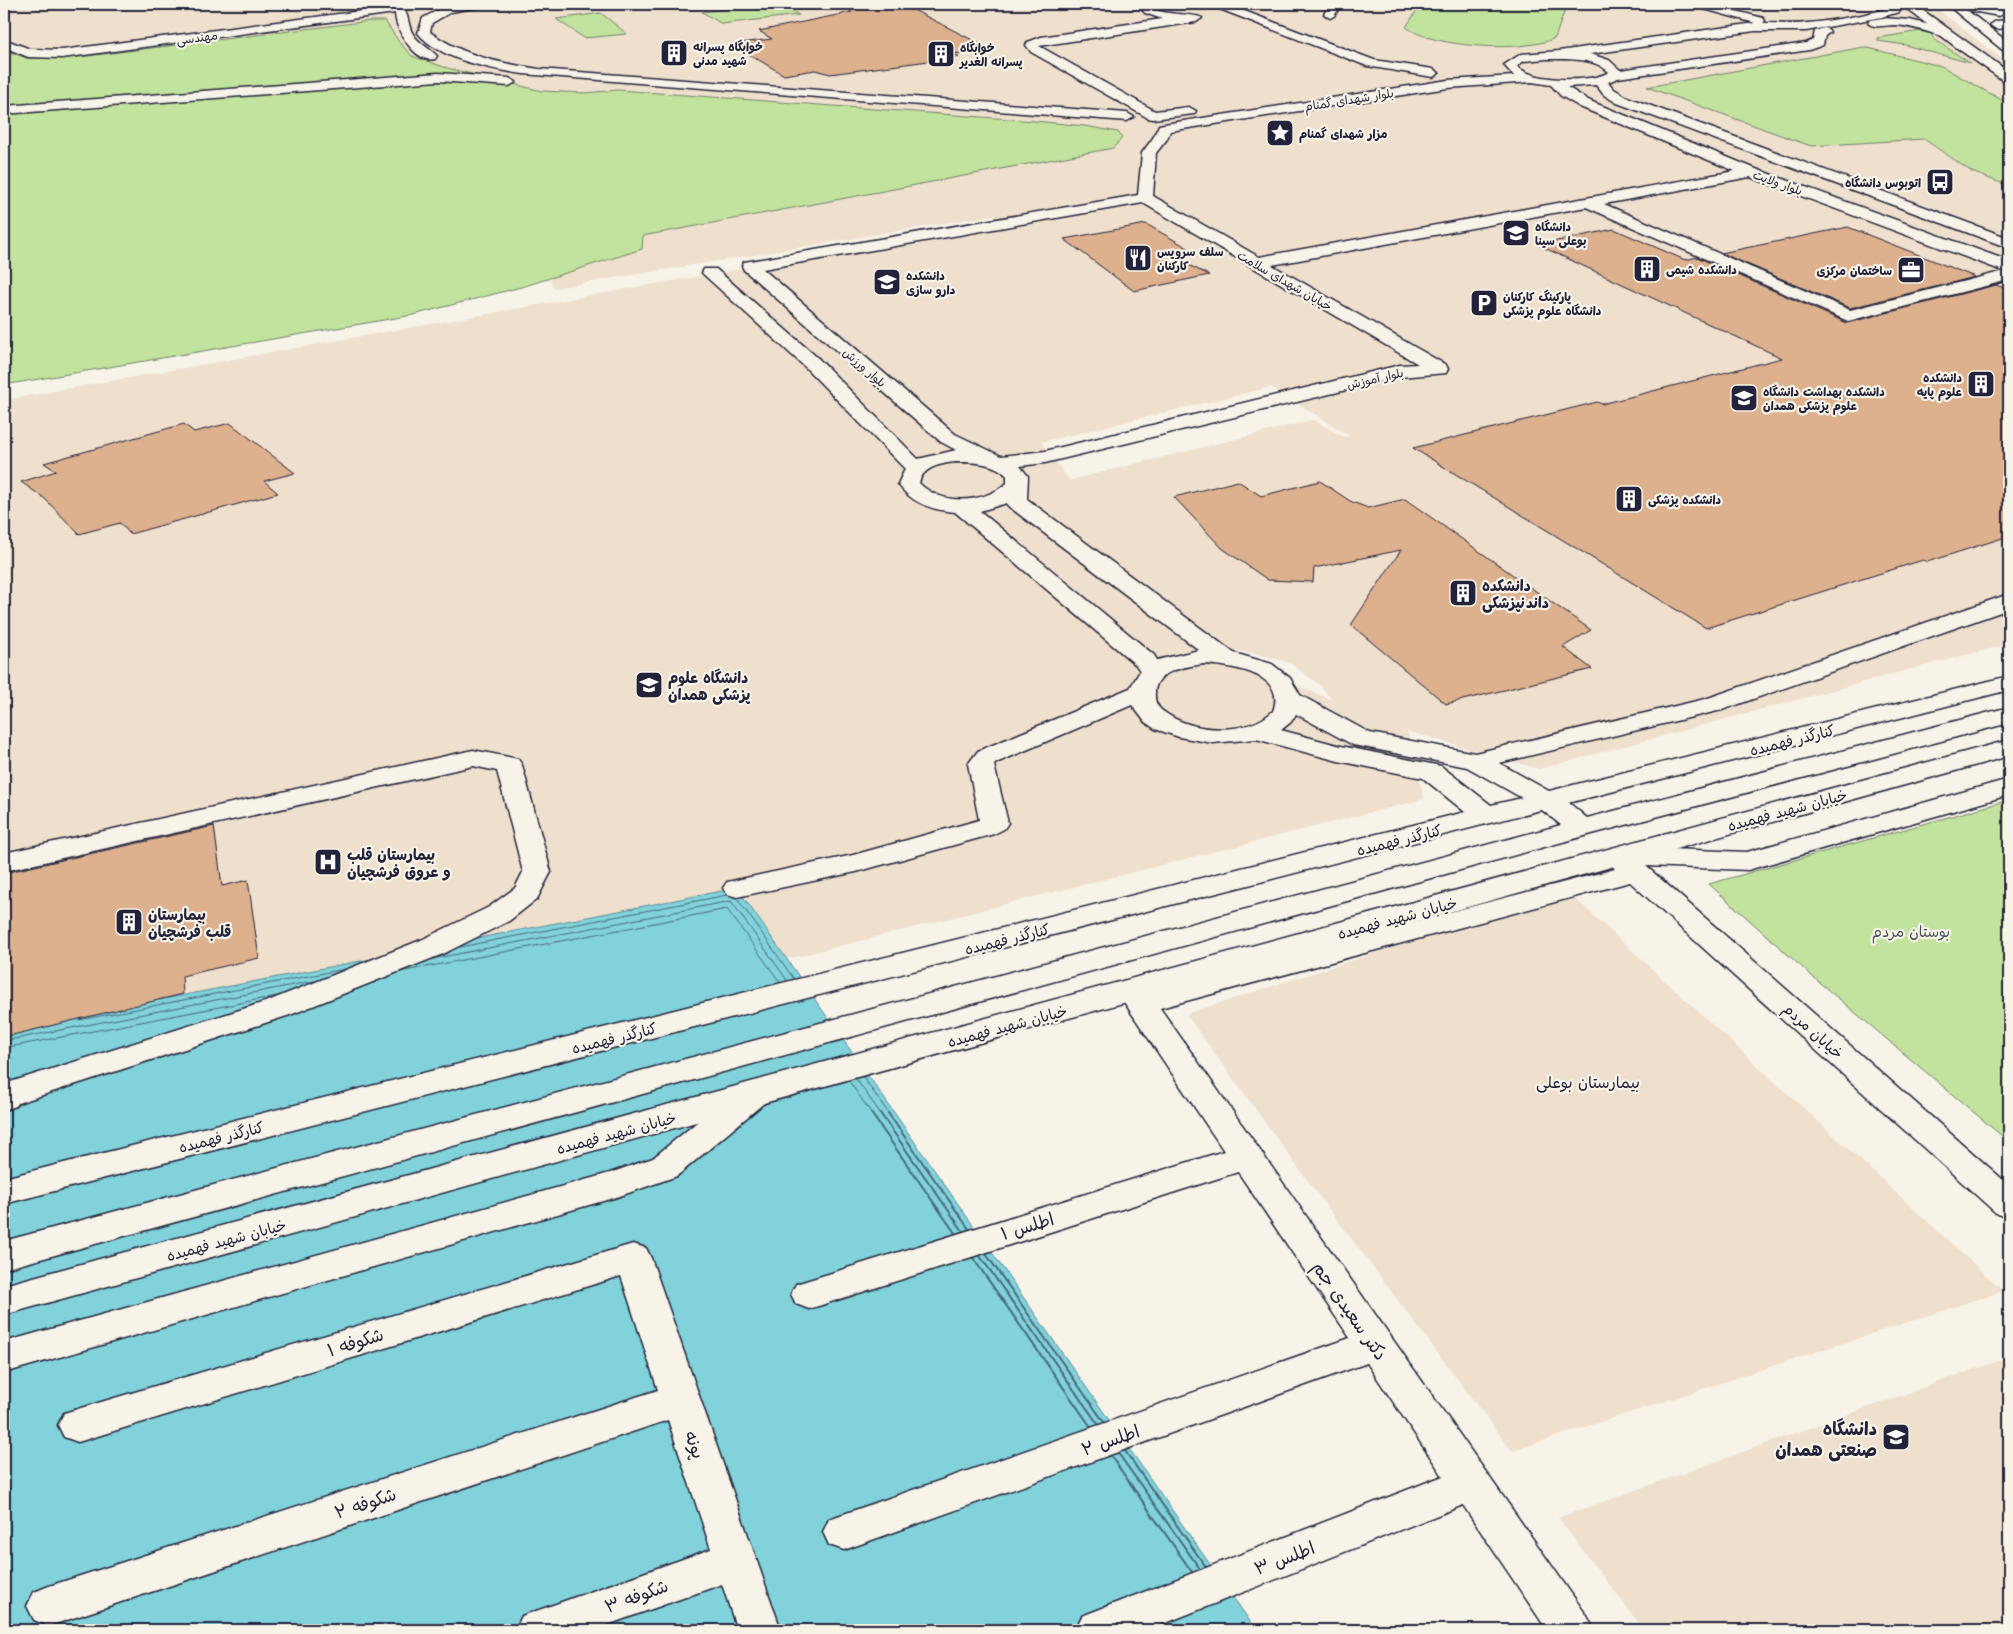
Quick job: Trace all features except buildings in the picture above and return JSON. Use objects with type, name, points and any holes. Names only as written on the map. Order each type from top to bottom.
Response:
[{"type":"main road","points":[[479,4],[448,9],[427,21],[424,34],[442,47],[460,56],[483,62],[539,73],[604,80]]},
{"type":"main road","points":[[1696,4],[1744,18],[1793,28]]},
{"type":"main road","points":[[1721,4],[1759,15],[1793,28]]},
{"type":"main road","points":[[1495,65],[1512,63],[1521,58],[1532,56],[1560,55],[1755,27],[1793,28],[1878,15],[1894,10],[1900,4]]},
{"type":"main road","points":[[1907,4],[2009,78]]},
{"type":"main road","points":[[1953,4],[2003,17]]},
{"type":"main road","points":[[1953,4],[2009,49]]},
{"type":"main road","points":[[1134,6],[1153,10],[1211,12],[1373,69],[1433,73]]},
{"type":"main road","points":[[1128,123],[1114,104],[1021,44],[1147,19],[1153,10]]},
{"type":"main road","name":"مهندسی","points":[[4,43],[28,53],[62,54],[397,12],[408,36],[419,50],[443,62],[475,70],[524,77],[604,80]]},
{"type":"main road","points":[[1145,198],[1146,148],[1160,139],[1157,129],[1173,122],[1153,115],[1035,49],[1032,45],[1040,41],[1211,12]]},
{"type":"main road","points":[[1978,24],[2003,17]]},
{"type":"main road","points":[[1512,63],[1510,65],[1511,69],[1517,73],[1534,78],[1555,82],[1600,81],[1616,74],[1809,46],[1819,42],[1819,34],[1822,32],[1882,22],[1907,23],[1945,33]]},
{"type":"main road","points":[[1560,55],[1606,64],[1614,68],[1616,74]]},
{"type":"main road","name":"بلوار شهدای گمنام","points":[[604,80],[1128,123],[1153,115],[1191,111],[1460,70]]},
{"type":"main road","points":[[4,110],[438,77],[560,87],[584,86],[604,80]]},
{"type":"main road","name":"بلوار شهدای گمنام","points":[[1157,129],[1448,84],[1534,78]]},
{"type":"main road","name":"بلوار ولایت","points":[[1600,81],[1609,92],[1622,100],[2007,242]]},
{"type":"main road","name":"بلوار ولایت","points":[[1555,82],[1566,93],[1585,104],[1745,169],[2009,266]]},
{"type":"main road","points":[[1256,263],[1587,202],[1745,169],[1781,159]]},
{"type":"main road","name":"خیابان شهدای سلامت","points":[[1145,198],[1439,369]]},
{"type":"main road","name":"بلوار ورزش","points":[[1018,482],[1017,475],[1011,468],[948,438],[750,266],[1145,198]]},
{"type":"main road","points":[[1587,202],[1848,316],[2009,275]]},
{"type":"main road","points":[[1966,250],[2007,242]]},
{"type":"main road","points":[[710,273],[812,363],[916,468]]},
{"type":"main road","name":"بلوار آموزش","points":[[1439,369],[1429,382],[1050,470],[1018,482],[1012,492],[991,502],[960,506],[941,504],[925,499],[913,492],[908,484],[909,476],[916,468],[940,458],[971,456],[993,460],[1045,457],[1400,371],[1439,369]]},
{"type":"main road","points":[[1274,403],[1290,414]]},
{"type":"main road","points":[[1018,482],[1016,501],[1225,658]]},
{"type":"main road","points":[[737,888],[856,863],[984,828],[994,823],[981,764],[987,757],[1147,682],[1167,664],[1204,657],[1225,658],[1244,662],[1262,669],[1275,677],[1285,688],[1288,698],[1286,711],[1275,722],[1257,731],[1236,735],[1212,736],[1189,732],[1169,725],[1153,716],[1143,704],[1147,682],[1145,660],[960,506]]},
{"type":"main road","points":[[1475,761],[1713,705],[2009,601]]},
{"type":"main road","name":"کنارگذر فهمیده","points":[[4,1191],[2009,683]]},
{"type":"main road","points":[[1288,698],[1362,739],[1475,761],[1548,801],[1582,828]]},
{"type":"main road","points":[[4,1255],[1582,828],[2009,715]]},
{"type":"main road","points":[[1257,731],[1338,753],[1432,772],[1487,816]]},
{"type":"main road","name":"خیابان شهید فهمیده","points":[[4,1300],[752,1095],[1135,997],[1627,864],[2009,748]]},
{"type":"main road","points":[[4,862],[473,758],[509,765],[537,872],[527,893],[499,914],[432,947],[278,1008],[4,1096]]},
{"type":"main road","points":[[1627,864],[1748,861],[2009,787]]},
{"type":"main road","name":"خیابان مردم","points":[[1627,864],[2009,1205]]},
{"type":"main road","name":"دکتر سعیدی جم","points":[[1135,997],[1572,1630]]},
{"type":"main road","points":[[4,1358],[617,1184],[665,1167],[752,1095]]},
{"type":"main road","name":"اطلس ۱","points":[[809,1294],[1246,1157]]},
{"type":"main road","name":"پونه","points":[[633,1258],[759,1630]]},
{"type":"main road","name":"شکوفه ۱","points":[[78,1425],[633,1258]]},
{"type":"main road","name":"اطلس ۲","points":[[844,1532],[1375,1345]]},
{"type":"main road","name":"شکوفه ۲","points":[[49,1606],[680,1399]]},
{"type":"main road","name":"اطلس ۳","points":[[1097,1630],[1470,1484]]},
{"type":"main road","name":"شکوفه ۳","points":[[538,1630],[735,1560]]},
{"type":"shaded area","points":[[4,4],[1930,4],[2009,64],[2009,644],[1539,769],[1407,731],[1424,799],[4,1156],[4,400],[1004,222],[994,215],[554,288],[537,245],[4,60]],"holes":[[[1271,387],[1350,436],[1343,437],[1313,420],[1070,481],[1041,442]],[[1143,584],[1219,644],[1234,650],[1258,654],[1290,663],[1320,685],[1332,700],[1182,639]]]},
{"type":"shaded area","points":[[1567,891],[2003,1291],[1512,1451],[1313,1188],[1186,1014]]},
{"type":"shaded area","name":"دانشگاه صنعتی همدان","points":[[2009,1357],[2009,1630],[1644,1630],[1558,1518]]},
{"type":"green space","points":[[780,4],[799,15],[722,24],[702,12]]},
{"type":"green space","points":[[1421,4],[1567,4],[1555,38],[1541,43],[1502,47],[1457,44],[1436,40],[1406,27]]},
{"type":"green space","points":[[601,13],[627,34],[584,38],[556,19]]},
{"type":"green space","points":[[370,21],[385,21],[399,42],[412,56],[447,68],[542,91],[585,93],[618,90],[1035,121],[1085,126],[1118,132],[1122,138],[1113,148],[643,236],[642,249],[525,286],[413,315],[4,385],[4,50],[27,58],[79,57]]},
{"type":"green space","points":[[1920,31],[1931,34],[1934,39],[1970,63],[1905,45],[1878,41],[1878,38]]},
{"type":"green space","points":[[1864,47],[1941,66],[2009,104],[2009,186],[1972,172],[1924,139],[1811,146],[1647,87]]},
{"type":"green space","name":"بوستان مردم","points":[[2009,800],[2009,1142],[1814,978],[1709,884]]},
{"type":"water","points":[[737,888],[1256,1630],[4,1630],[4,1030]]},
{"type":"place","name":"خوابگاه پسرانه شهید مدنی","points":[[674,53]]},
{"type":"place","name":"خوابگاه پسرانه الغدیر","points":[[941,54]]},
{"type":"place","name":"مزار شهدای گمنام","points":[[1280,133]]},
{"type":"place","name":"اتوبوس دانشگاه","points":[[1940,182]]},
{"type":"place","name":"دانشگاه بوعلی سینا","points":[[1516,233]]},
{"type":"place","name":"سلف سرویس کارکنان","points":[[1138,258]]},
{"type":"place","name":"دانشکده شیمی","points":[[1647,269]]},
{"type":"place","name":"ساختمان مرکزی","points":[[1911,270]]},
{"type":"place","name":"دانشکده دارو سازی","points":[[887,282]]},
{"type":"place","name":"پارکینگ کارکنان دانشگاه علوم پزشکی","points":[[1484,303]]},
{"type":"place","name":"دانشکده علوم پایه","points":[[1981,384]]},
{"type":"place","name":"دانشکده بهداشت دانشگاه علوم پزشکی همدان","points":[[1744,398]]},
{"type":"place","name":"دانشکده پزشکی","points":[[1629,499]]},
{"type":"place","name":"دانشکده داندنپزشکی","points":[[1463,593]]},
{"type":"place","name":"دانشگاه علوم پزشکی همدان","points":[[649,685]]},
{"type":"place","name":"بیمارستان قلب و عروق فرشچیان","points":[[328,862]]},
{"type":"place","name":"بیمارستان قلب فرشچیان","points":[[129,922]]},
{"type":"place","name":"دانشگاه صنعتی همدان","points":[[1896,1437]]},
{"type":"district","name":"بیمارستان بوعلی","points":[[1588,1081]]}]
